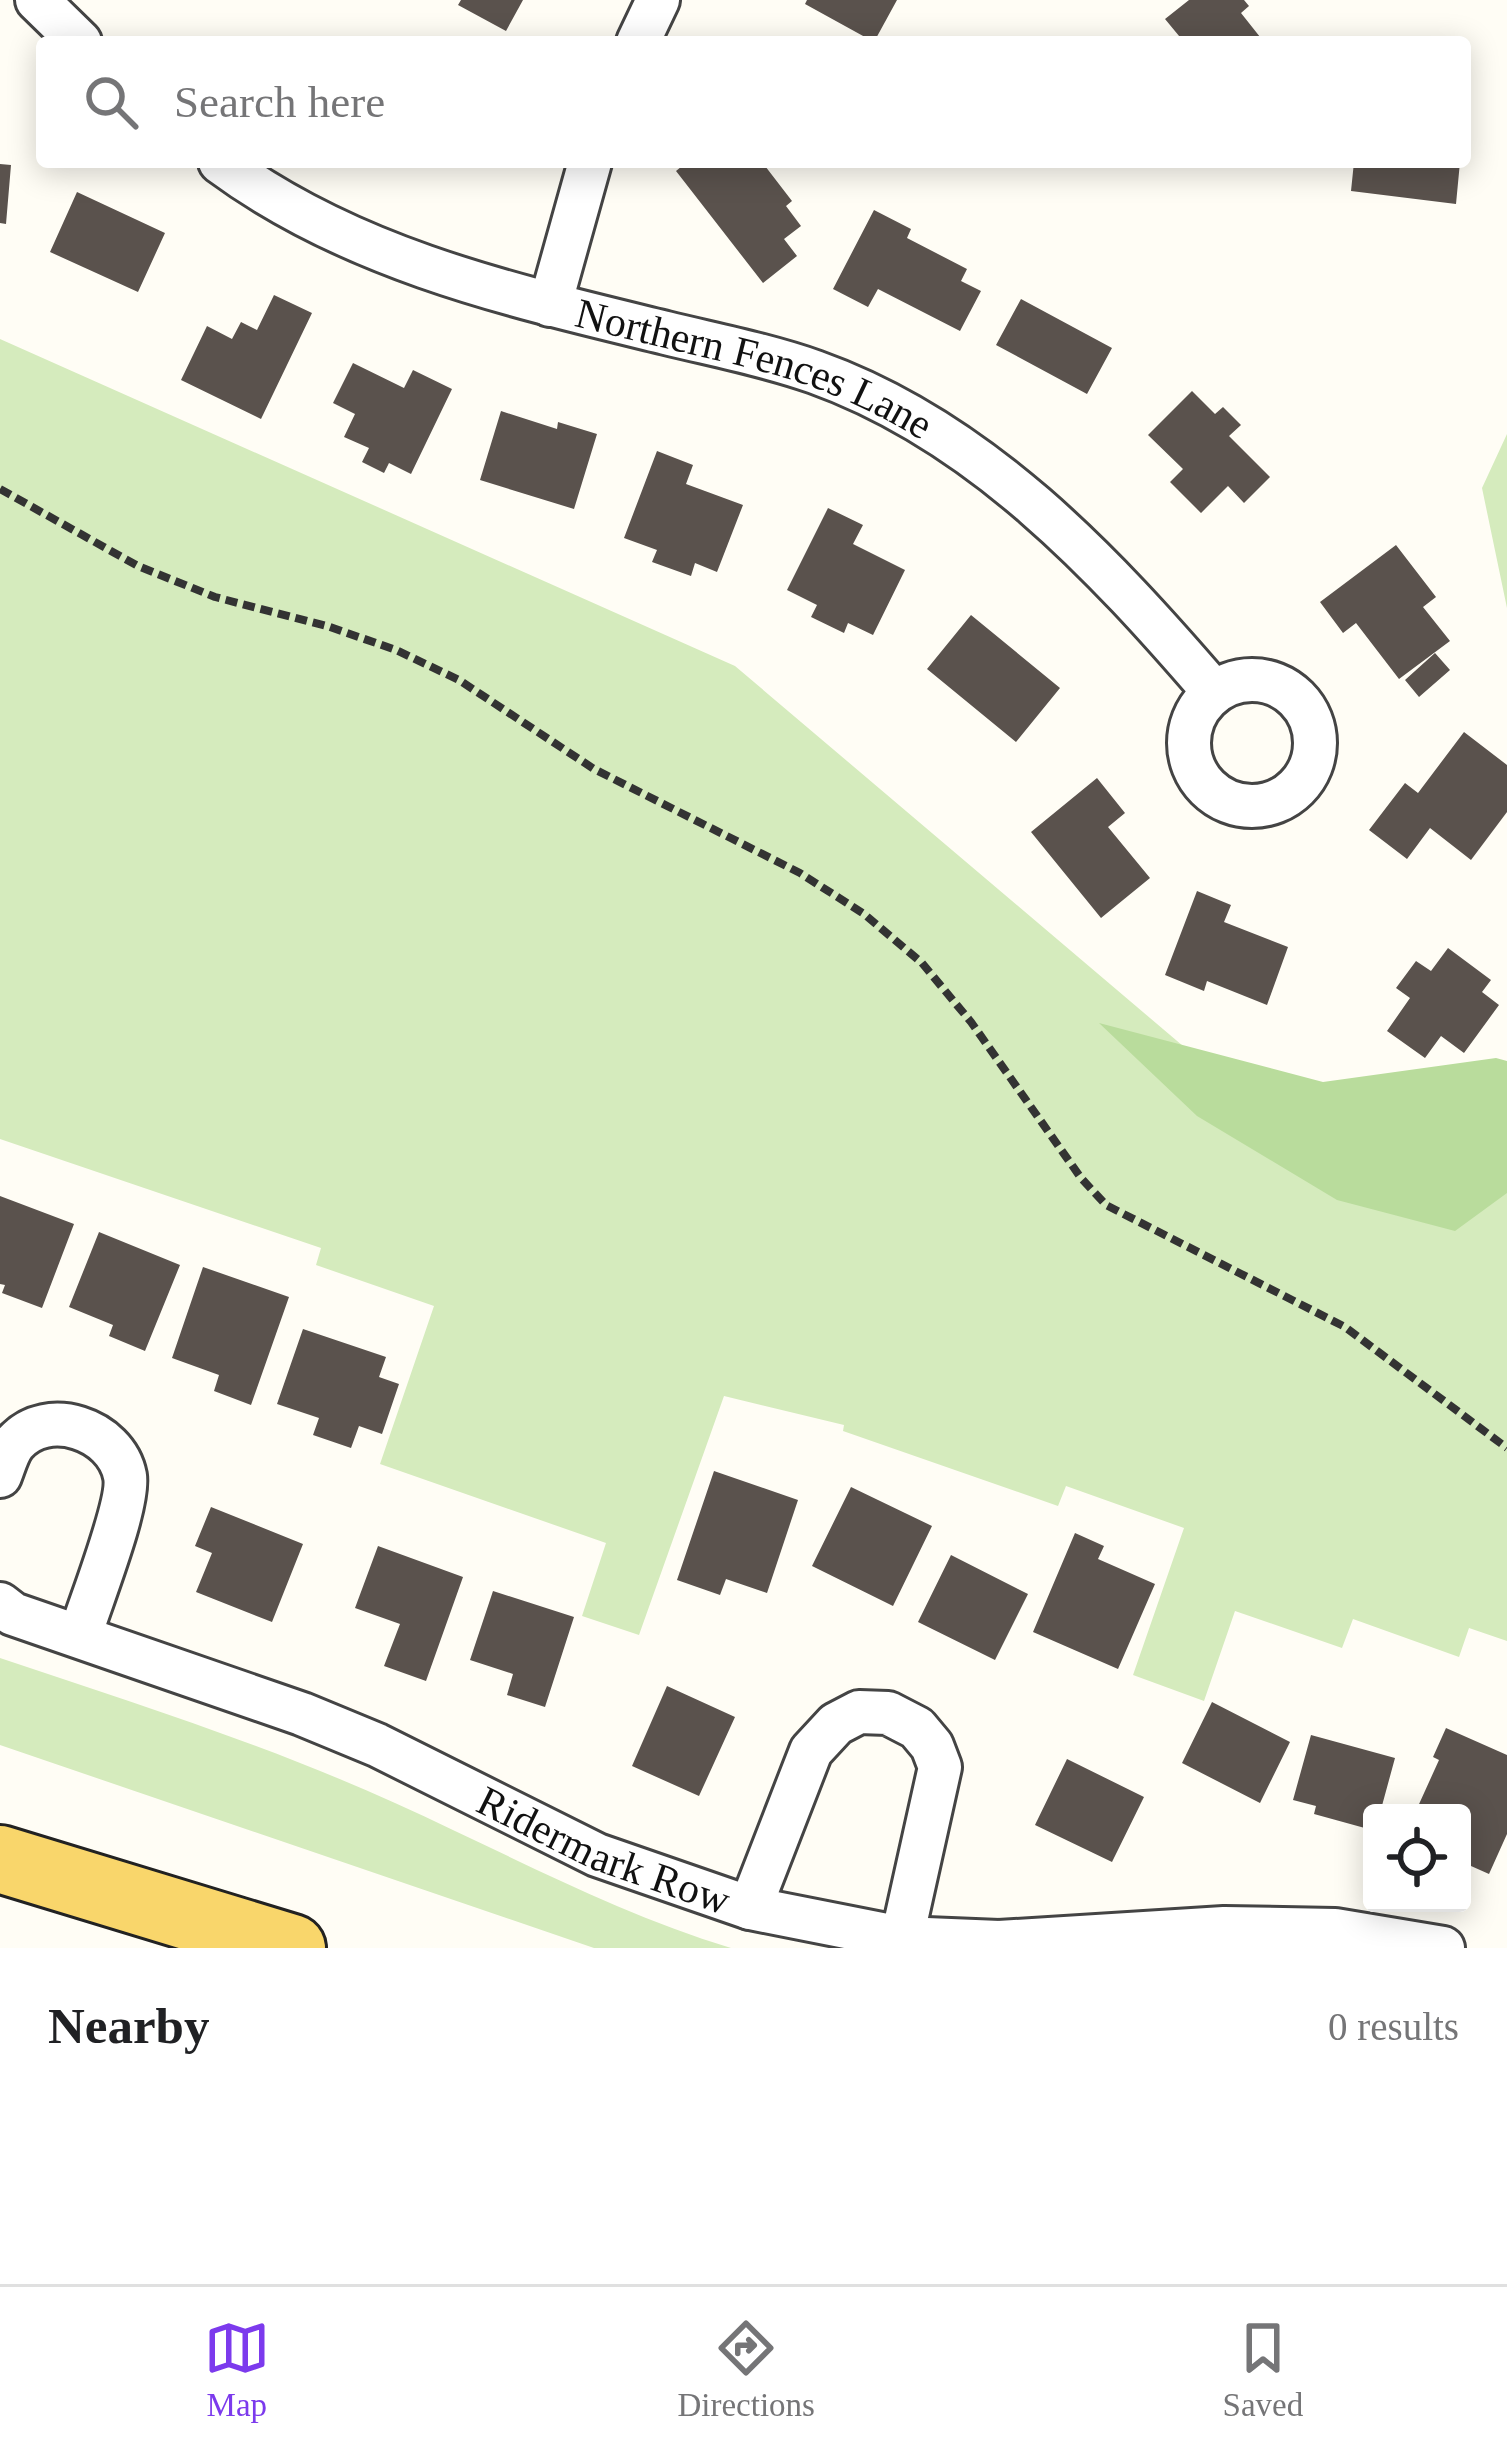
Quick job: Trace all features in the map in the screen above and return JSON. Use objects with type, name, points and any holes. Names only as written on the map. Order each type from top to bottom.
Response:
[{"type":"main road","points":[[0,1859],[292,1948]]},
{"type":"street","points":[[37,0],[74,36]]},
{"type":"street","points":[[641,36],[658,0]]},
{"type":"street","name":"Northern Fences Lane","points":[[230,168],[371,249],[550,305],[815,372],[920,422],[1006,483],[1082,548],[1214,692]]},
{"type":"street","points":[[550,305],[588,168]]},
{"type":"street","points":[[0,1476],[13,1444],[32,1429],[52,1424],[80,1428],[103,1439],[117,1456],[126,1479],[121,1504],[80,1636]]},
{"type":"street","name":"Ridermark Row","points":[[0,1604],[14,1615],[302,1714],[377,1745],[597,1855],[750,1908],[902,1938],[999,1942],[1224,1928],[1335,1930],[1443,1948]]},
{"type":"street","points":[[750,1908],[811,1751],[836,1724],[859,1712],[888,1713],[917,1728],[932,1746],[940,1767],[902,1938]]},
{"type":"path","points":[[0,489],[138,566],[215,597],[396,650],[459,680],[594,769],[800,873],[864,914],[922,963],[1106,1205],[1345,1327],[1507,1448]]},
{"type":"green space","points":[[0,339],[735,666],[1262,1113],[1507,1105],[1507,1641],[1469,1628],[1459,1657],[1353,1619],[1342,1648],[1235,1611],[1204,1701],[1133,1675],[1184,1528],[1066,1486],[1058,1506],[843,1431],[844,1425],[724,1396],[639,1635],[582,1616],[606,1543],[380,1464],[434,1306],[316,1265],[321,1248],[0,1139]]},
{"type":"green space","points":[[1507,434],[1507,608],[1482,488]]},
{"type":"green space","points":[[1099,1023],[1323,1082],[1496,1058],[1507,1061],[1507,1193],[1455,1231],[1337,1200],[1197,1116]]},
{"type":"green space","points":[[0,1658],[298,1762],[603,1900],[731,1948],[594,1948],[0,1745]]},
{"type":"building","points":[[461,0],[523,0],[506,31],[458,5]]},
{"type":"building","points":[[807,0],[897,0],[877,36],[863,36],[805,4]]},
{"type":"building","points":[[1189,0],[1244,0],[1249,6],[1241,13],[1259,36],[1179,36],[1165,19]]},
{"type":"building","points":[[0,164],[11,165],[6,224],[0,223]]},
{"type":"building","points":[[767,168],[792,201],[786,206],[801,226],[784,239],[797,256],[763,283],[676,171]]},
{"type":"building","points":[[1353,168],[1459,168],[1456,204],[1351,191]]},
{"type":"building","points":[[77,192],[165,233],[138,292],[50,252]]},
{"type":"building","points":[[874,210],[911,229],[907,238],[967,269],[961,281],[981,291],[960,331],[878,289],[868,307],[833,289]]},
{"type":"building","points":[[274,295],[312,313],[261,419],[181,380],[207,326],[232,339],[241,322],[257,330]]},
{"type":"building","points":[[1021,299],[1112,348],[1087,394],[996,345]]},
{"type":"building","points":[[353,363],[404,388],[413,370],[452,389],[411,474],[389,463],[384,473],[362,462],[369,448],[344,437],[355,414],[333,403]]},
{"type":"building","points":[[1192,391],[1215,414],[1223,407],[1241,425],[1229,436],[1270,477],[1244,503],[1228,486],[1201,513],[1170,482],[1183,469],[1148,435]]},
{"type":"building","points":[[501,411],[557,429],[558,422],[597,434],[574,509],[480,480]]},
{"type":"building","points":[[657,451],[693,465],[686,484],[743,505],[717,572],[695,563],[691,576],[652,562],[657,550],[624,538]]},
{"type":"building","points":[[828,508],[863,525],[853,544],[905,570],[873,635],[848,623],[844,633],[811,617],[817,605],[787,590]]},
{"type":"building","points":[[1396,545],[1436,597],[1423,607],[1450,641],[1399,679],[1356,623],[1343,633],[1320,602]]},
{"type":"building","points":[[971,615],[1060,688],[1016,742],[927,669]]},
{"type":"building","points":[[1435,653],[1450,670],[1419,697],[1405,680]]},
{"type":"building","points":[[1464,732],[1507,765],[1507,812],[1471,860],[1430,828],[1407,859],[1369,830],[1405,783],[1418,793]]},
{"type":"building","points":[[1097,778],[1125,813],[1108,827],[1150,878],[1101,918],[1031,832]]},
{"type":"building","points":[[1197,891],[1231,905],[1224,922],[1288,947],[1267,1005],[1207,981],[1204,991],[1165,975]]},
{"type":"building","points":[[1448,948],[1491,980],[1482,992],[1499,1005],[1464,1053],[1441,1036],[1425,1058],[1387,1031],[1410,998],[1396,988],[1416,961],[1431,971]]},
{"type":"building","points":[[0,1196],[74,1224],[42,1308],[2,1293]]},
{"type":"building","points":[[99,1232],[180,1265],[145,1351],[109,1336],[113,1325],[69,1307]]},
{"type":"building","points":[[203,1267],[289,1297],[251,1405],[214,1391],[219,1375],[172,1358]]},
{"type":"building","points":[[303,1329],[386,1357],[379,1377],[399,1384],[382,1434],[359,1426],[351,1448],[313,1435],[319,1418],[277,1404]]},
{"type":"building","points":[[714,1471],[798,1500],[767,1593],[726,1579],[720,1595],[677,1580]]},
{"type":"building","points":[[851,1487],[932,1526],[893,1606],[812,1566]]},
{"type":"building","points":[[211,1507],[303,1544],[272,1622],[196,1592],[212,1553],[195,1546]]},
{"type":"building","points":[[1075,1533],[1104,1546],[1098,1559],[1155,1584],[1118,1669],[1033,1632]]},
{"type":"building","points":[[378,1546],[463,1577],[426,1681],[384,1666],[400,1624],[355,1608]]},
{"type":"building","points":[[951,1555],[1028,1594],[995,1660],[918,1622]]},
{"type":"building","points":[[493,1591],[574,1617],[545,1707],[507,1695],[513,1674],[470,1660]]},
{"type":"building","points":[[667,1686],[735,1717],[699,1796],[632,1766]]},
{"type":"building","points":[[1212,1702],[1290,1742],[1260,1803],[1182,1763]]},
{"type":"building","points":[[1446,1728],[1507,1755],[1507,1834],[1489,1874],[1471,1866],[1471,1804],[1419,1804],[1439,1760],[1433,1757]]},
{"type":"building","points":[[1311,1735],[1395,1758],[1382,1804],[1363,1804],[1363,1828],[1314,1814],[1316,1806],[1293,1800]]},
{"type":"building","points":[[1067,1759],[1144,1797],[1112,1862],[1035,1825]]}]
